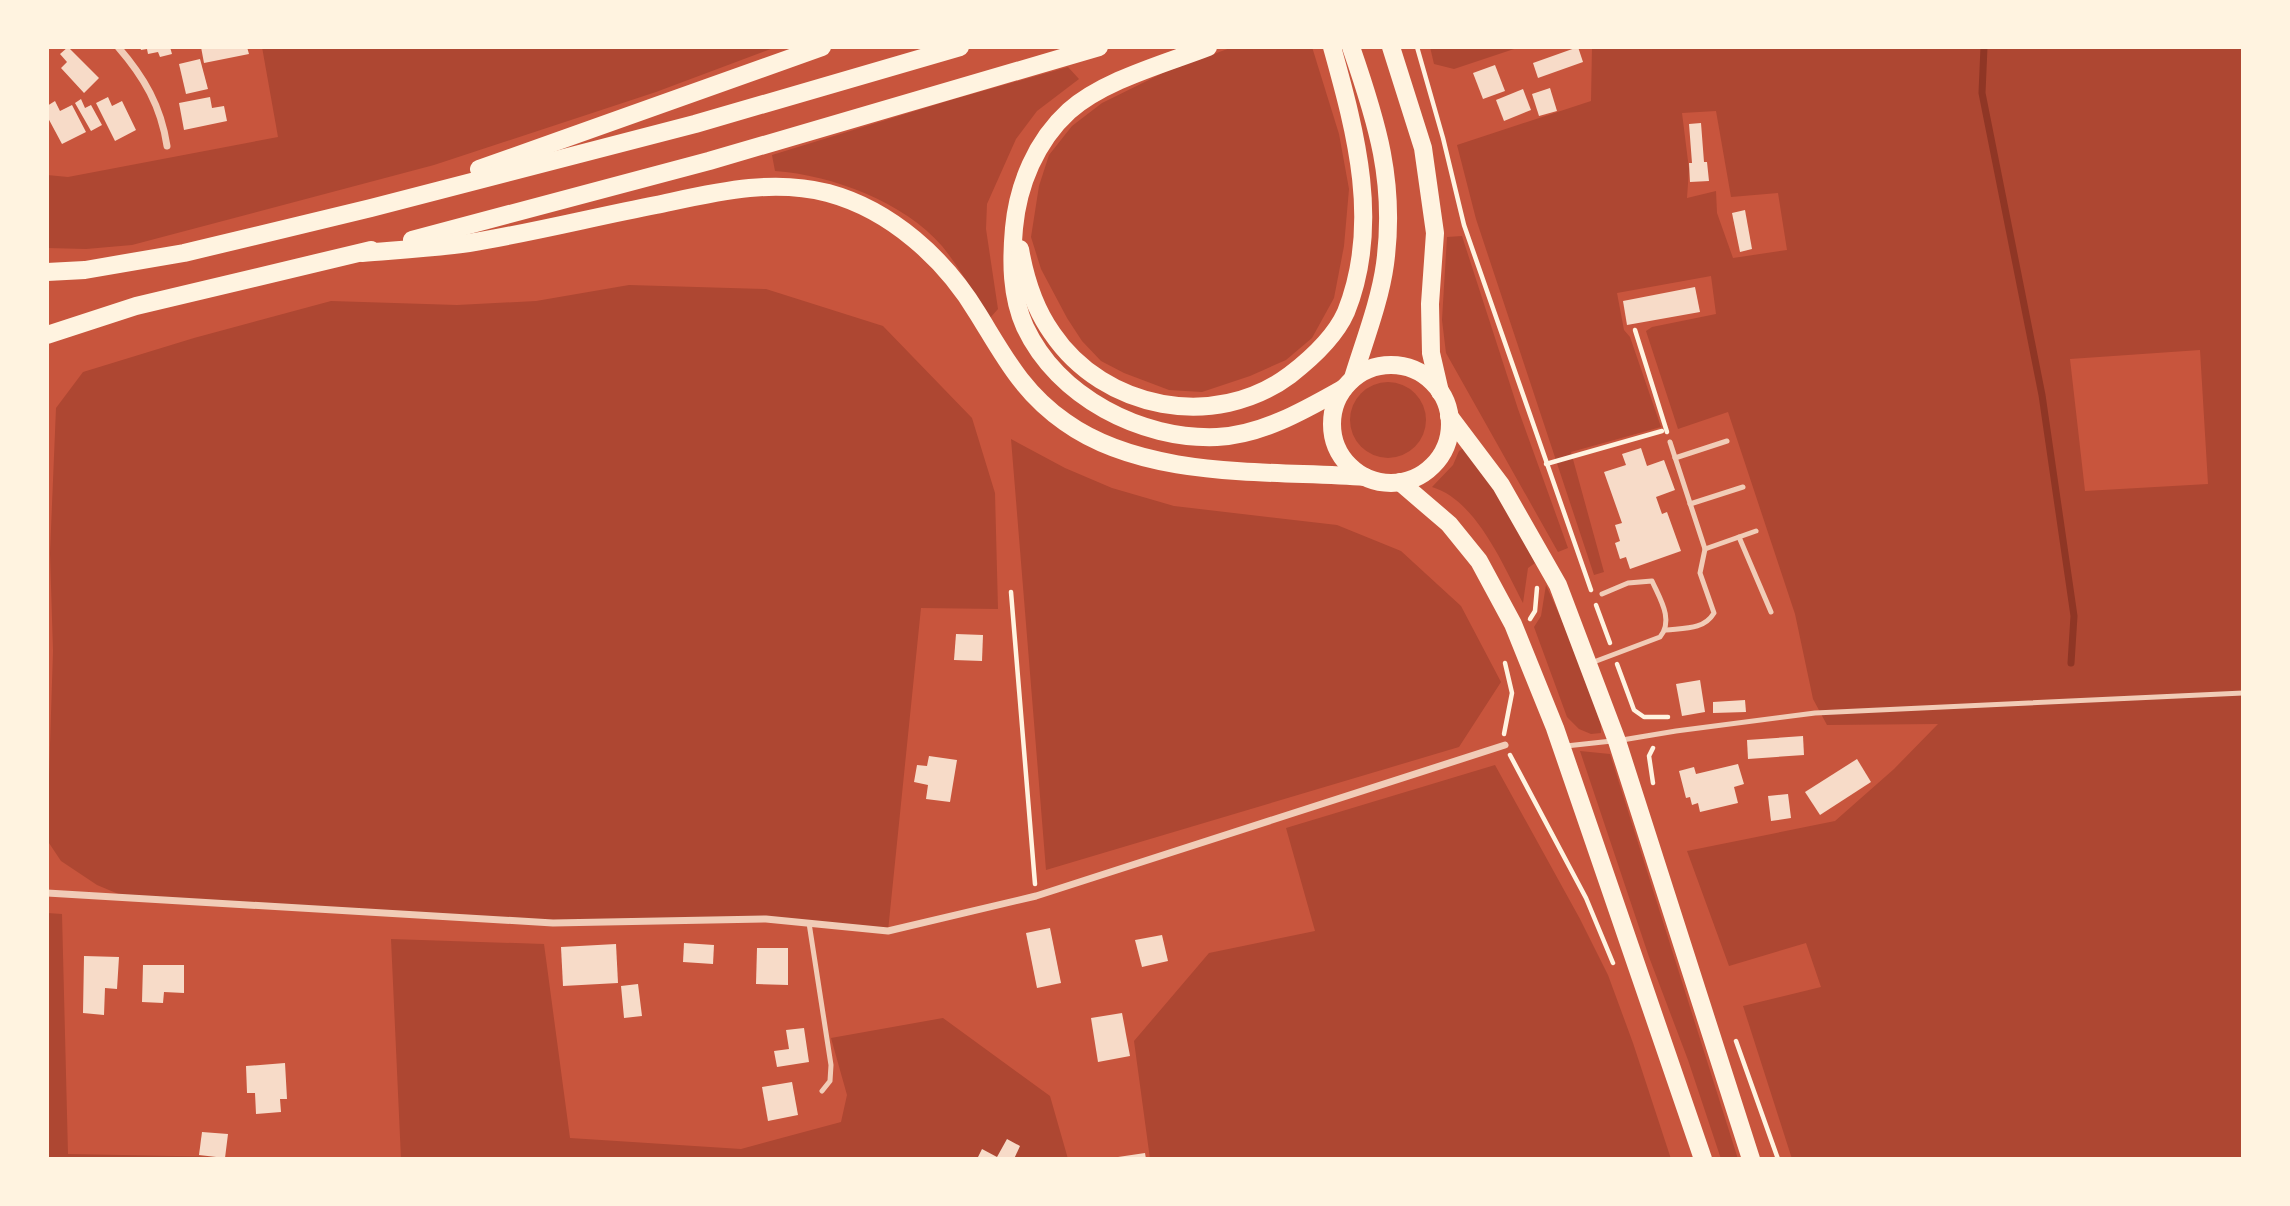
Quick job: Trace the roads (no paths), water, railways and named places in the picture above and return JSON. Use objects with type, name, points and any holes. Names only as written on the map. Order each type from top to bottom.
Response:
[{"type":"main road","points":[[370,208],[822,47]]},
{"type":"main road","points":[[47,272],[85,270],[184,253],[370,208],[695,124],[960,47]]},
{"type":"main road","points":[[47,335],[136,306],[362,253],[709,161],[1099,47]]},
{"type":"main road","points":[[1208,47],[1118,82],[1087,98],[1068,112],[1035,155],[1025,177],[1015,222],[1011,262],[1016,299],[1025,327],[1055,370],[1094,404],[1147,428],[1173,434],[1218,437],[1248,432],[1272,424],[1376,367],[1400,365],[1416,370],[1429,379],[1440,392]]},
{"type":"main road","points":[[1015,222],[1030,289],[1052,333],[1084,368],[1110,387],[1137,398],[1192,408],[1242,400],[1264,391],[1310,360],[1345,315],[1354,289],[1364,206],[1359,156],[1332,47]]},
{"type":"main road","points":[[1352,47],[1377,122],[1386,171],[1387,239],[1385,266],[1349,383],[1335,403],[1332,420],[1333,437],[1340,454],[1351,467],[1365,477]]},
{"type":"main road","points":[[1391,47],[1423,148],[1434,233],[1430,304],[1431,353],[1440,392],[1449,416],[1501,485],[1558,585],[1616,741],[1751,1159]]},
{"type":"main road","points":[[362,253],[467,243],[740,188],[799,187],[831,194],[880,214],[912,237],[959,286],[1018,379],[1044,406],[1066,424],[1098,442],[1130,455],[1167,463],[1365,477],[1382,482],[1400,482],[1417,476],[1432,466],[1446,443],[1449,416]]},
{"type":"main road","points":[[1400,482],[1450,524],[1479,561],[1513,624],[1561,746],[1703,1159]]},
{"type":"street","points":[[118,47],[154,98],[167,146]]},
{"type":"street","points":[[47,893],[552,923],[766,919],[888,931],[1036,896],[1505,745]]},
{"type":"lane","points":[[1675,458],[1727,441]]},
{"type":"lane","points":[[1666,630],[1700,626],[1709,621],[1714,613],[1700,573],[1704,549],[1670,442]]},
{"type":"lane","points":[[1690,504],[1743,487]]},
{"type":"lane","points":[[1704,549],[1756,531]]},
{"type":"lane","points":[[1739,537],[1770,612]]},
{"type":"lane","points":[[1588,664],[1660,637],[1666,630],[1666,614],[1653,581],[1628,583],[1602,594]]},
{"type":"lane","points":[[1561,746],[1616,741],[1815,713],[2243,692]]},
{"type":"lane","points":[[809,923],[831,1065],[830,1081],[822,1091]]},
{"type":"waterway","points":[[1984,47],[1982,93],[2042,395],[2074,616],[2071,663]]}]
